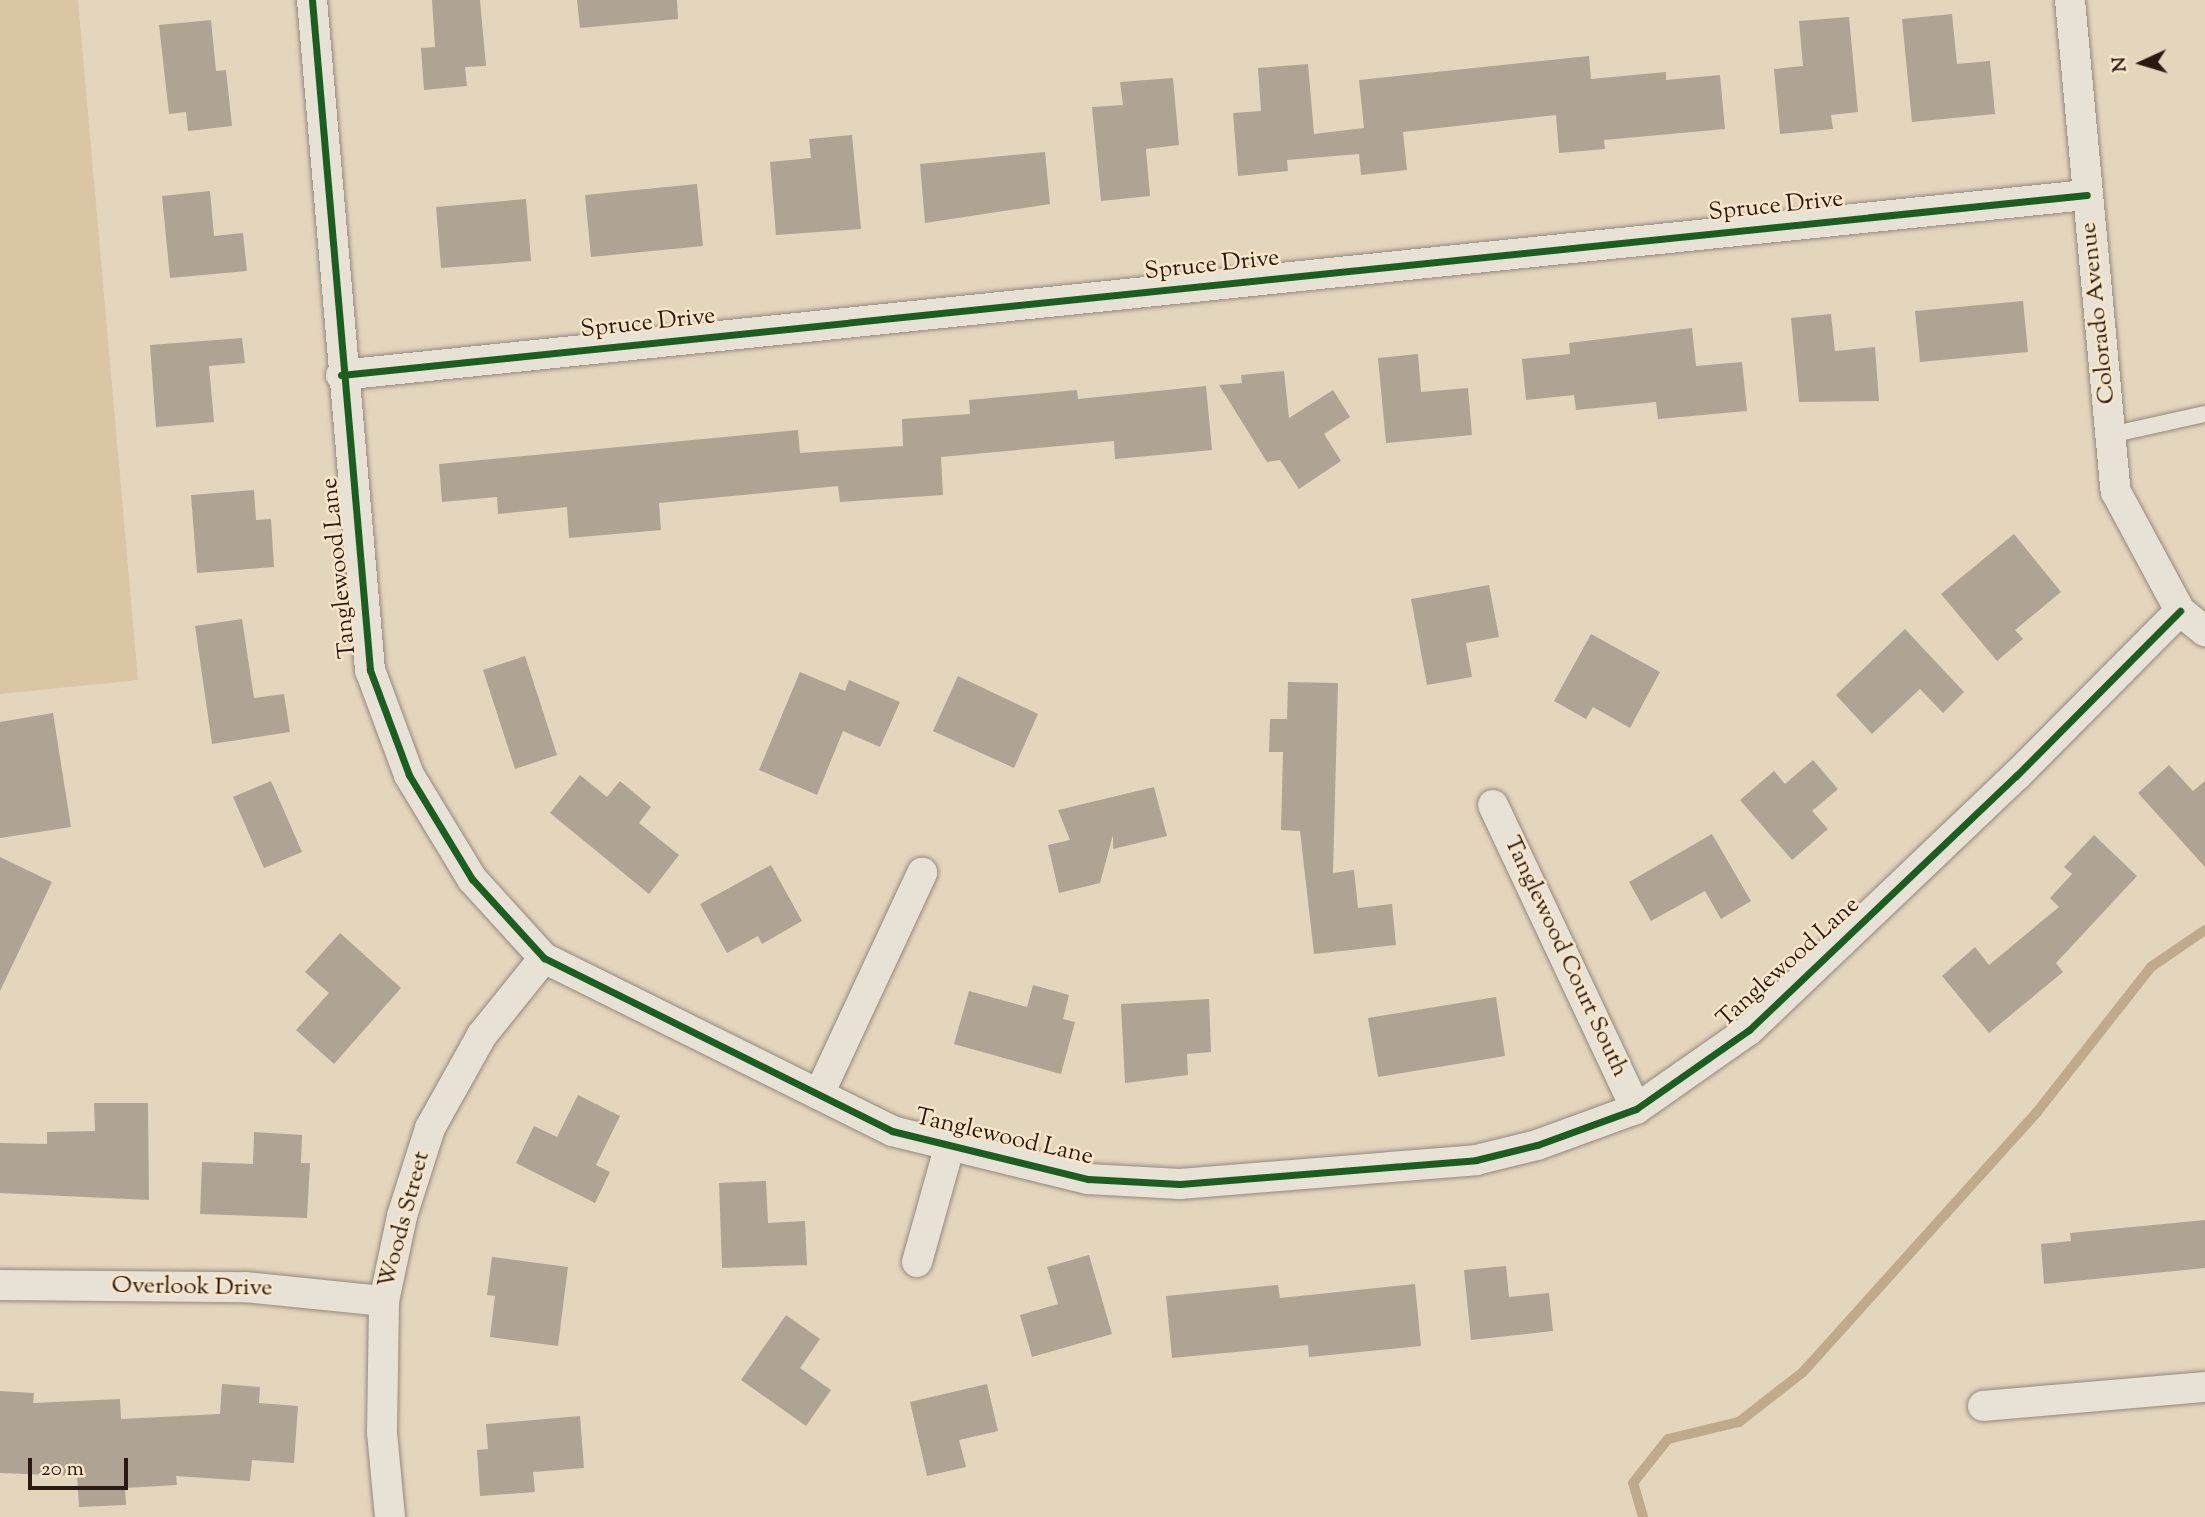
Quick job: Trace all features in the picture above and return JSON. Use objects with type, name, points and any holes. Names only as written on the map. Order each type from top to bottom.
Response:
[{"type":"street","name":"Tanglewood Lane","points":[[312,0],[341,375],[370,670],[409,775],[472,879],[544,958],[892,1131],[949,1149],[1088,1179],[1222,1182],[1476,1160],[1537,1144],[1636,1109],[1749,1030],[2016,776],[2179,611]]},
{"type":"street","name":"Colorado Avenue","points":[[2070,0],[2116,492],[2179,611]]},
{"type":"street","name":"Spruce Drive","points":[[341,375],[2087,195]]},
{"type":"street","points":[[2179,611],[2205,631]]},
{"type":"street","name":"Tanglewood Court South","points":[[1493,805],[1636,1109]]},
{"type":"street","points":[[820,1093],[922,873]]},
{"type":"street","name":"Woods Street","points":[[390,1517],[382,1432],[384,1301],[402,1216],[430,1128],[482,1035],[544,958]]},
{"type":"street","points":[[917,1262],[949,1149]]},
{"type":"street","name":"Overlook Drive","points":[[0,1285],[246,1287],[384,1301]]},
{"type":"street","points":[[1983,1406],[2205,1387]]},
{"type":"lane","points":[[2110,435],[2205,414]]},
{"type":"shaded area","points":[[0,0],[78,0],[138,680],[0,694]]},
{"type":"building","points":[[432,0],[480,0],[486,66],[465,67],[467,86],[424,90],[421,48],[435,47]]},
{"type":"building","points":[[577,0],[677,0],[678,19],[580,28]]},
{"type":"building","points":[[1952,14],[1957,64],[1990,61],[1995,114],[1912,122],[1902,19]]},
{"type":"building","points":[[1849,17],[1858,112],[1831,115],[1833,129],[1780,134],[1774,69],[1803,66],[1799,21]]},
{"type":"building","points":[[211,20],[216,71],[226,70],[232,126],[188,131],[186,112],[169,114],[159,25]]},
{"type":"building","points":[[1589,56],[1591,79],[1666,72],[1666,80],[1720,75],[1725,129],[1604,140],[1605,149],[1559,153],[1556,115],[1403,132],[1407,170],[1361,175],[1359,154],[1287,160],[1288,171],[1238,176],[1233,113],[1261,111],[1258,68],[1308,64],[1314,134],[1364,128],[1359,80]]},
{"type":"building","points":[[1173,78],[1179,145],[1146,149],[1150,196],[1101,201],[1092,107],[1123,105],[1120,82]]},
{"type":"building","points":[[852,135],[861,229],[776,235],[770,162],[811,158],[809,139]]},
{"type":"building","points":[[1045,152],[1050,204],[925,223],[920,164]]},
{"type":"building","points":[[697,184],[703,246],[591,257],[585,195]]},
{"type":"building","points":[[210,191],[214,236],[243,233],[247,271],[170,278],[162,196]]},
{"type":"building","points":[[526,199],[531,261],[441,268],[436,207]]},
{"type":"building","points":[[2023,301],[2028,352],[1920,362],[1915,311]]},
{"type":"building","points":[[1831,314],[1835,351],[1875,347],[1879,401],[1799,402],[1791,318]]},
{"type":"building","points":[[1692,328],[1696,366],[1742,362],[1747,411],[1658,419],[1656,402],[1576,410],[1574,395],[1526,400],[1522,359],[1570,354],[1569,343]]},
{"type":"building","points":[[242,338],[245,363],[209,366],[214,422],[156,427],[150,345]]},
{"type":"building","points":[[1418,354],[1421,392],[1468,388],[1472,435],[1386,443],[1378,358]]},
{"type":"building","points":[[1284,371],[1289,418],[1333,390],[1350,417],[1324,434],[1341,461],[1299,489],[1280,460],[1267,462],[1219,385],[1242,383],[1241,375]]},
{"type":"building","points":[[1206,386],[1212,450],[1115,459],[1114,441],[941,457],[943,495],[840,502],[838,486],[659,503],[661,530],[569,538],[567,507],[498,514],[497,497],[442,502],[439,464],[798,430],[800,453],[903,446],[902,419],[970,414],[969,400],[1077,390],[1078,399]]},
{"type":"building","points":[[254,490],[256,520],[271,519],[274,567],[197,573],[191,495]]},
{"type":"building","points":[[2014,534],[2061,592],[2015,630],[2023,639],[1997,661],[1941,594]]},
{"type":"building","points":[[1489,585],[1499,637],[1466,643],[1472,677],[1427,685],[1411,599]]},
{"type":"building","points":[[242,619],[254,698],[284,694],[290,732],[212,744],[195,626]]},
{"type":"building","points":[[1905,629],[1964,692],[1943,713],[1920,689],[1872,734],[1836,695]]},
{"type":"building","points":[[1591,634],[1660,672],[1630,728],[1593,707],[1586,719],[1554,701]]},
{"type":"building","points":[[525,656],[557,755],[515,769],[483,670]]},
{"type":"building","points":[[800,672],[845,691],[849,680],[900,702],[880,747],[843,731],[817,795],[759,770]]},
{"type":"building","points":[[958,676],[1038,714],[1014,768],[933,731]]},
{"type":"building","points":[[1288,682],[1338,683],[1333,873],[1354,870],[1358,908],[1392,904],[1396,945],[1314,954],[1300,831],[1281,830],[1283,752],[1269,752],[1270,719],[1287,719]]},
{"type":"building","points":[[53,713],[71,827],[0,838],[0,722]]},
{"type":"building","points":[[1813,760],[1838,789],[1812,811],[1828,829],[1792,860],[1740,800],[1774,771],[1785,784]]},
{"type":"building","points":[[2169,765],[2193,791],[2205,781],[2205,867],[2138,793]]},
{"type":"building","points":[[580,775],[607,797],[620,781],[651,807],[639,823],[679,855],[649,894],[550,813]]},
{"type":"building","points":[[271,781],[302,852],[264,868],[233,797]]},
{"type":"building","points":[[1154,787],[1167,836],[1113,849],[1113,835],[1100,883],[1059,893],[1048,845],[1070,840],[1058,810]]},
{"type":"building","points":[[1712,834],[1751,901],[1721,919],[1705,891],[1651,921],[1629,882]]},
{"type":"building","points":[[2094,835],[2137,876],[2056,963],[2063,972],[1989,1033],[1942,976],[1975,947],[1989,965],[2059,907],[2050,898],[2072,874],[2064,867]]},
{"type":"building","points":[[0,857],[52,882],[0,991]]},
{"type":"building","points":[[771,865],[802,921],[762,944],[758,936],[727,953],[700,904]]},
{"type":"building","points":[[340,933],[401,988],[334,1064],[296,1030],[329,993],[305,972]]},
{"type":"building","points":[[1033,985],[1069,995],[1063,1019],[1075,1022],[1061,1074],[954,1044],[969,991],[1027,1007]]},
{"type":"building","points":[[1496,997],[1505,1056],[1378,1077],[1368,1018]]},
{"type":"building","points":[[1209,999],[1211,1052],[1187,1054],[1188,1075],[1125,1083],[1121,1004]]},
{"type":"building","points":[[578,1095],[620,1116],[596,1165],[610,1172],[595,1203],[516,1163],[534,1126],[557,1137]]},
{"type":"building","points":[[94,1103],[148,1103],[149,1200],[0,1193],[0,1143],[47,1144],[47,1132],[95,1131]]},
{"type":"building","points":[[254,1132],[302,1135],[301,1163],[310,1163],[307,1218],[200,1214],[202,1162],[253,1164]]},
{"type":"building","points":[[766,1181],[768,1223],[805,1221],[807,1265],[722,1268],[719,1183]]},
{"type":"building","points":[[2205,1220],[2205,1268],[2044,1284],[2041,1244],[2071,1241],[2070,1233]]},
{"type":"building","points":[[1089,1255],[1112,1334],[1032,1357],[1020,1315],[1058,1304],[1047,1267]]},
{"type":"building","points":[[492,1257],[568,1267],[558,1346],[490,1337],[495,1296],[487,1295]]},
{"type":"building","points":[[1506,1266],[1509,1297],[1549,1293],[1553,1331],[1471,1340],[1464,1270]]},
{"type":"building","points":[[1415,1284],[1421,1346],[1309,1357],[1308,1345],[1172,1358],[1166,1296],[1278,1285],[1280,1298]]},
{"type":"building","points":[[786,1315],[820,1339],[800,1368],[831,1390],[806,1426],[741,1380]]},
{"type":"building","points":[[222,1384],[260,1387],[259,1403],[298,1406],[294,1463],[252,1460],[250,1481],[176,1476],[177,1485],[125,1488],[126,1505],[79,1507],[77,1476],[0,1473],[0,1391],[34,1393],[33,1403],[120,1399],[121,1419],[220,1414]]},
{"type":"building","points":[[987,1384],[998,1431],[959,1440],[966,1467],[927,1476],[910,1402]]},
{"type":"building","points":[[580,1416],[584,1468],[533,1472],[535,1492],[480,1496],[477,1450],[488,1449],[486,1424]]},
{"type":"waterway","points":[[1643,1517],[1633,1483],[1668,1439],[1739,1422],[1803,1372],[2037,1112],[2151,967],[2205,930]]},
{"type":"cycle path","points":[[312,0],[370,670],[409,775],[472,879],[544,958],[892,1131],[1088,1179],[1180,1184],[1476,1160],[1537,1145],[1636,1109],[1749,1030],[2016,776],[2180,611]]},
{"type":"cycle path","points":[[341,375],[2087,195]]}]
